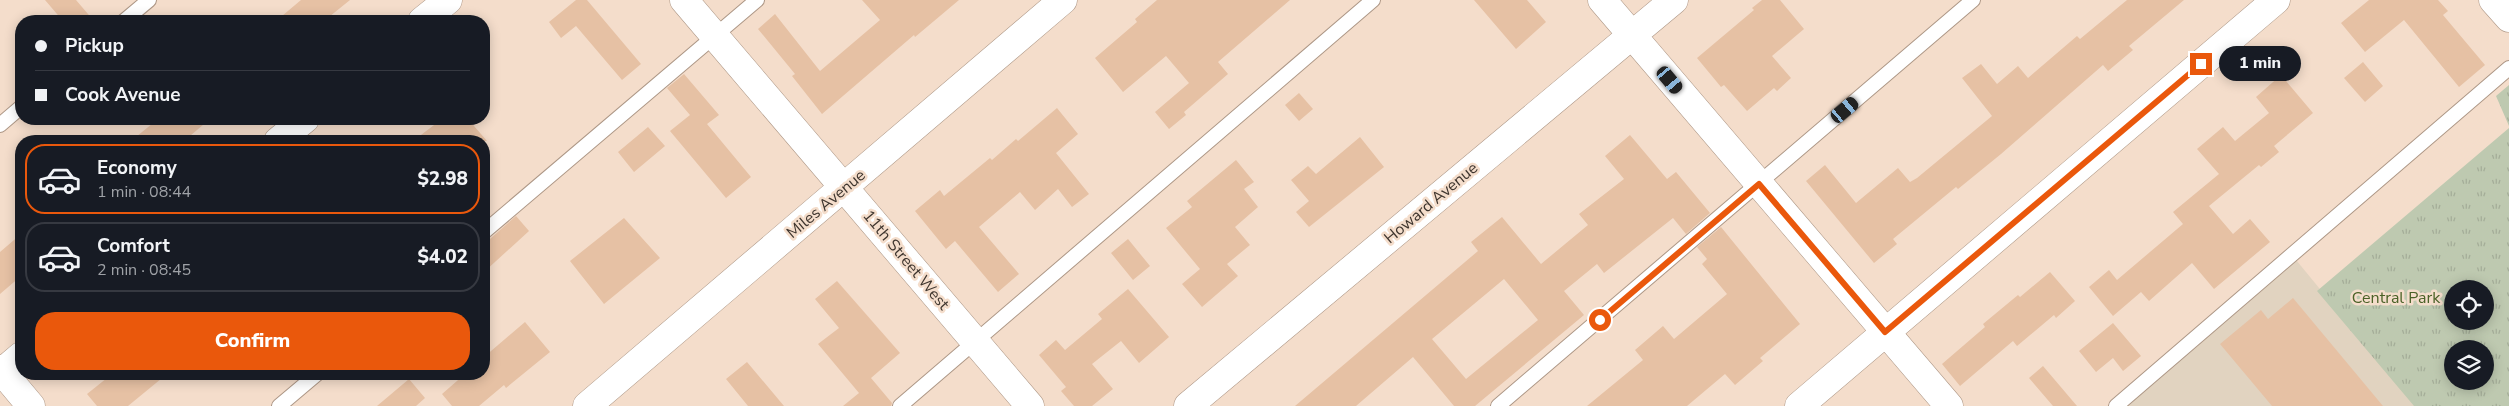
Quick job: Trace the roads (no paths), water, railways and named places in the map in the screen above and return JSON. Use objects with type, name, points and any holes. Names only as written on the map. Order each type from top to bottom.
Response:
[{"type":"street","points":[[429,15],[448,0]]},
{"type":"street","name":"11th Street West","points":[[684,0],[1030,406]]},
{"type":"street","name":"Miles Avenue","points":[[587,406],[1062,0]]},
{"type":"street","points":[[1602,0],[1949,406]]},
{"type":"street","name":"Howard Avenue","points":[[1188,406],[1674,0]]},
{"type":"street","points":[[1799,406],[2276,0]]},
{"type":"street","points":[[2493,0],[2509,18]]},
{"type":"street","points":[[285,135],[298,125]]},
{"type":"street","points":[[8,365],[15,377]]},
{"type":"street","points":[[16,380],[31,406]]},
{"type":"lane","points":[[131,15],[149,0]]},
{"type":"lane","points":[[490,227],[757,0]]},
{"type":"lane","points":[[900,406],[1373,0]]},
{"type":"lane","points":[[1498,406],[1973,0]]},
{"type":"lane","points":[[2116,406],[2509,68]]},
{"type":"lane","points":[[0,125],[15,112]]},
{"type":"lane","points":[[279,406],[310,380]]},
{"type":"park label","name":"Central Park","points":[[2396,298]]}]
